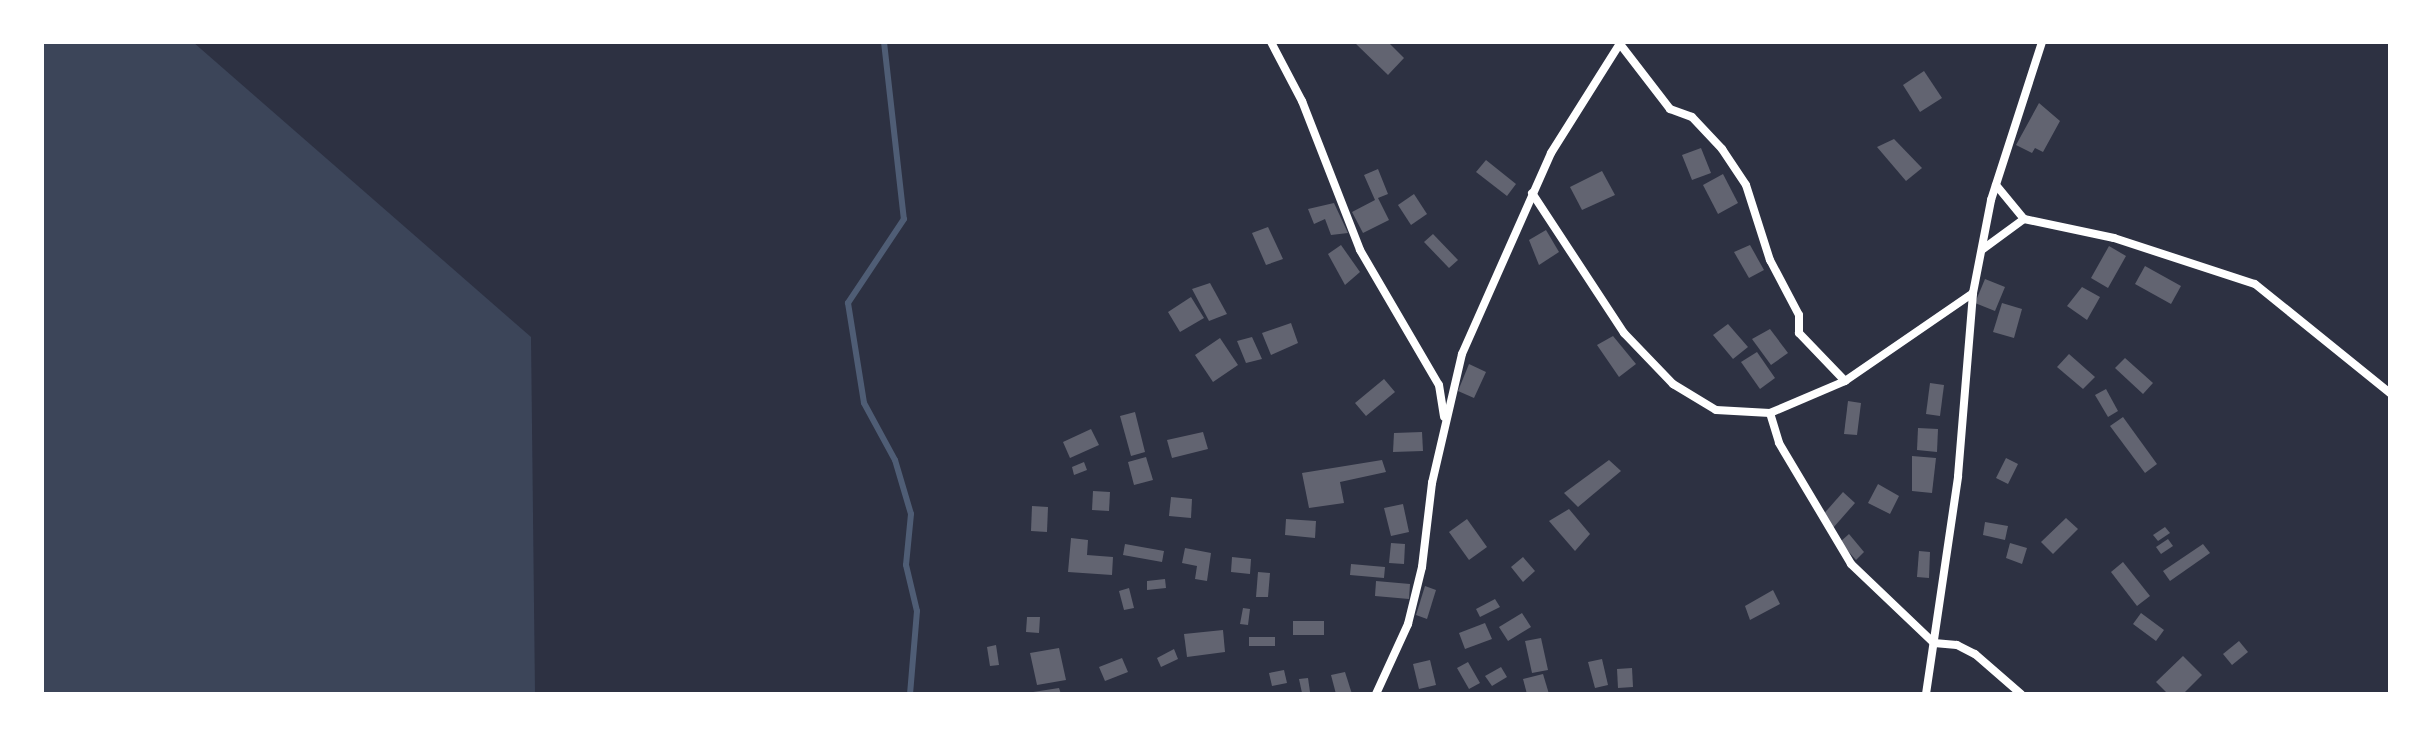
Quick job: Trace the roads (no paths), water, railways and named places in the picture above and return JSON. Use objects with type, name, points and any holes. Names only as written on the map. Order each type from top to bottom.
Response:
[{"type":"street","points":[[1271,42],[1302,101],[1360,250],[1439,385],[1445,422]]},
{"type":"street","points":[[1926,694],[1958,476],[1973,293],[1996,185],[2042,42]]},
{"type":"street","points":[[1376,694],[1408,624],[1419,581],[1445,422],[1462,354],[1551,153],[1620,43],[1670,109],[1692,117],[1746,185],[1770,260],[1799,315],[1799,333],[1845,381]]},
{"type":"street","points":[[1996,185],[2024,219],[2114,238],[2255,284],[2390,393]]},
{"type":"street","points":[[1532,193],[1624,333],[1673,384],[1716,410],[1770,413],[1845,381],[1973,293]]},
{"type":"street","points":[[1983,249],[2024,219]]},
{"type":"street","points":[[1770,413],[1779,443],[1851,564],[1934,643],[1957,645],[1975,654],[2021,694]]},
{"type":"waterway","points":[[884,42],[904,219],[848,303],[864,403],[895,460],[911,514],[906,565],[917,611],[910,694]]}]
